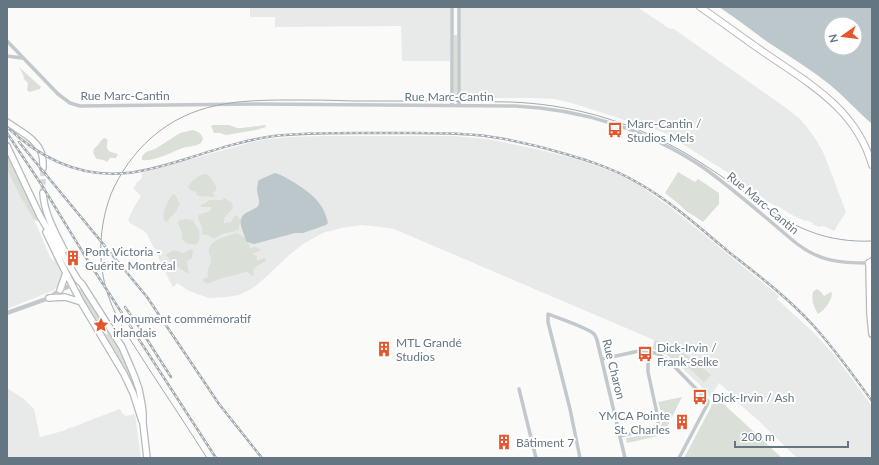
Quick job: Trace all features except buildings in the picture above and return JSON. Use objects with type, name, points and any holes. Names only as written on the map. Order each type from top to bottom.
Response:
[{"type":"highway","points":[[700,7],[831,101],[844,114],[858,132],[872,165]]},
{"type":"main road","points":[[7,122],[28,137],[39,148],[42,154],[42,167]]},
{"type":"main road","points":[[7,146],[57,256],[81,302],[124,374],[135,399],[143,423]]},
{"type":"main road","points":[[42,191],[42,205],[52,228],[82,284],[122,347],[131,365],[141,399],[147,458]]},
{"type":"main road","points":[[40,216],[78,280],[82,284]]},
{"type":"main road","points":[[52,228],[65,271],[60,290]]},
{"type":"main road","points":[[871,263],[870,314],[872,334]]},
{"type":"main road","points":[[72,285],[82,284]]},
{"type":"main road","points":[[49,298],[65,297],[81,302]]},
{"type":"street","points":[[452,7],[452,106]]},
{"type":"street","points":[[459,7],[459,106]]},
{"type":"street","name":"Rue Marc-Cantin","points":[[7,41],[62,98],[70,103],[80,106],[256,104],[521,106],[590,117],[631,130],[660,143],[697,164],[722,182],[808,252],[823,259],[832,261],[871,263]]},
{"type":"street","points":[[7,56],[22,58]]},
{"type":"street","points":[[7,314],[49,298],[60,290],[72,285]]},
{"type":"street","name":"Rue Charon","points":[[580,458],[569,406],[548,322],[548,314],[594,334],[602,359],[625,458]]},
{"type":"street","points":[[602,359],[636,351],[651,352],[660,355],[670,362],[707,400],[707,405],[679,458]]},
{"type":"street","points":[[620,436],[654,428],[658,424],[648,372],[651,352]]},
{"type":"street","points":[[519,389],[536,458]]},
{"type":"shaded area","points":[[250,7],[450,7],[450,61],[402,61],[401,26],[275,27],[275,17],[250,17]]},
{"type":"shaded area","points":[[461,7],[637,7],[670,29],[674,29],[799,118],[817,141],[824,154],[846,212],[834,231],[826,227],[813,225],[813,223],[792,215],[770,203],[741,181],[665,133],[575,104],[555,99],[463,98],[461,95]]},
{"type":"shaded area","points":[[719,7],[872,7],[872,124],[829,84]]},
{"type":"shaded area","points":[[454,35],[457,35],[457,96],[454,96]]},
{"type":"shaded area","points":[[19,67],[41,87],[40,89],[29,92],[27,90],[28,83],[24,79]]},
{"type":"shaded area","points":[[229,125],[237,128],[265,125],[266,127],[226,135],[214,133],[211,126]]},
{"type":"shaded area","points":[[193,130],[202,136],[203,139],[201,143],[156,158],[142,160],[142,156],[146,152],[155,149],[180,133]]},
{"type":"shaded area","points":[[322,136],[453,136],[488,139],[580,160],[613,172],[636,183],[670,207],[779,296],[777,299],[814,333],[835,356],[872,406],[872,458],[797,458],[758,420],[730,396],[729,392],[719,383],[713,393],[715,395],[714,397],[711,398],[699,384],[671,358],[678,348],[664,342],[654,340],[394,229],[362,225],[341,228],[323,233],[303,244],[253,288],[239,295],[209,298],[189,291],[177,283],[174,287],[172,286],[147,234],[130,223],[128,220],[141,196],[133,188],[141,179],[141,173],[267,139]]},
{"type":"shaded area","points":[[104,138],[107,139],[108,150],[118,154],[116,158],[110,158],[107,162],[97,159],[93,152]]},
{"type":"shaded area","points":[[7,153],[38,221],[34,220],[7,169]]},
{"type":"shaded area","points":[[7,169],[37,226],[53,261],[52,249],[62,269],[62,274],[60,284],[54,290],[7,309]]},
{"type":"shaded area","points":[[678,172],[695,182],[698,179],[719,193],[719,204],[703,222],[685,210],[665,193]]},
{"type":"shaded area","points":[[275,173],[295,183],[316,199],[326,216],[328,223],[303,233],[295,233],[254,244],[250,243],[246,241],[242,228],[242,217],[258,206],[258,181]]},
{"type":"shaded area","points":[[206,174],[210,176],[216,186],[216,191],[212,193],[215,196],[214,197],[199,196],[188,187],[195,179]]},
{"type":"shaded area","points":[[174,194],[180,204],[173,216],[166,222],[164,220],[164,210]]},
{"type":"shaded area","points":[[224,198],[231,202],[233,206],[231,211],[226,216],[224,223],[231,222],[235,215],[241,220],[242,224],[239,225],[239,229],[214,238],[202,234],[202,227],[198,216],[211,210],[211,207],[201,207],[200,205],[209,200],[222,200]]},
{"type":"shaded area","points":[[186,219],[193,220],[199,230],[200,239],[197,244],[189,244],[182,239],[182,232],[178,222]]},
{"type":"shaded area","points":[[236,233],[247,240],[250,248],[256,247],[261,250],[253,254],[257,256],[257,260],[264,258],[266,260],[255,268],[253,271],[254,275],[252,276],[248,272],[245,272],[205,283],[203,279],[208,277],[208,269],[211,260],[209,248],[211,244],[219,239]]},
{"type":"shaded area","points":[[191,249],[193,251],[192,258],[187,261],[189,274],[176,266],[166,255],[172,251],[182,253]]},
{"type":"shaded area","points":[[77,288],[81,290],[95,308],[121,351],[138,394],[141,409],[85,305]]},
{"type":"shaded area","points":[[817,289],[824,296],[831,292],[832,294],[827,305],[818,314],[812,299],[813,292]]},
{"type":"shaded area","points":[[654,340],[663,342],[678,349],[711,375],[704,382],[680,362],[674,361],[667,355],[653,349]]},
{"type":"shaded area","points":[[7,388],[24,399],[34,409],[40,437],[63,431],[120,409],[126,416],[135,414],[141,458],[7,458]]},
{"type":"shaded area","points":[[682,397],[663,435],[627,443],[627,438],[648,434],[658,429],[661,425],[662,416],[658,402]]},
{"type":"shaded area","points":[[716,397],[782,458],[684,458],[711,407],[712,402]]},
{"type":"tunnel","points":[[43,168],[43,193]]},
{"type":"tram line","points":[[207,458],[121,324],[112,305],[104,282],[101,257],[102,231],[107,206],[111,194],[123,171],[133,157],[151,138],[167,126],[199,110],[234,103],[289,100],[510,102],[532,103],[575,110],[618,122],[678,149],[708,167],[775,213],[802,228],[832,238],[872,241]]},
{"type":"railway","points":[[7,127],[33,148],[62,164],[77,169],[110,174],[151,169],[252,140],[274,136],[315,133],[453,133],[476,135],[518,142],[581,159],[617,172],[664,199],[772,287],[793,305],[820,333],[872,401]]},
{"type":"railway","points":[[7,133],[216,458]]},
{"type":"railway","points":[[19,142],[147,297],[219,404],[262,458]]},
{"type":"railway","points":[[125,307],[171,377]]},
{"type":"place","name":"Marc-Cantin / Studios Mels","points":[[615,130]]},
{"type":"place","name":"Pont Victoria - Guérite Montréal","points":[[73,258]]},
{"type":"place","name":"Monument commémoratif irlandais","points":[[101,325]]},
{"type":"place","name":"MTL Grandé Studios","points":[[384,349]]},
{"type":"place","name":"Dick-Irvin / Frank-Selke","points":[[645,354]]},
{"type":"place","name":"Dick-Irvin / Ash","points":[[700,397]]},
{"type":"place","name":"YMCA Pointe St. Charles","points":[[682,422]]},
{"type":"place","name":"Bâtiment 7","points":[[504,442]]}]
